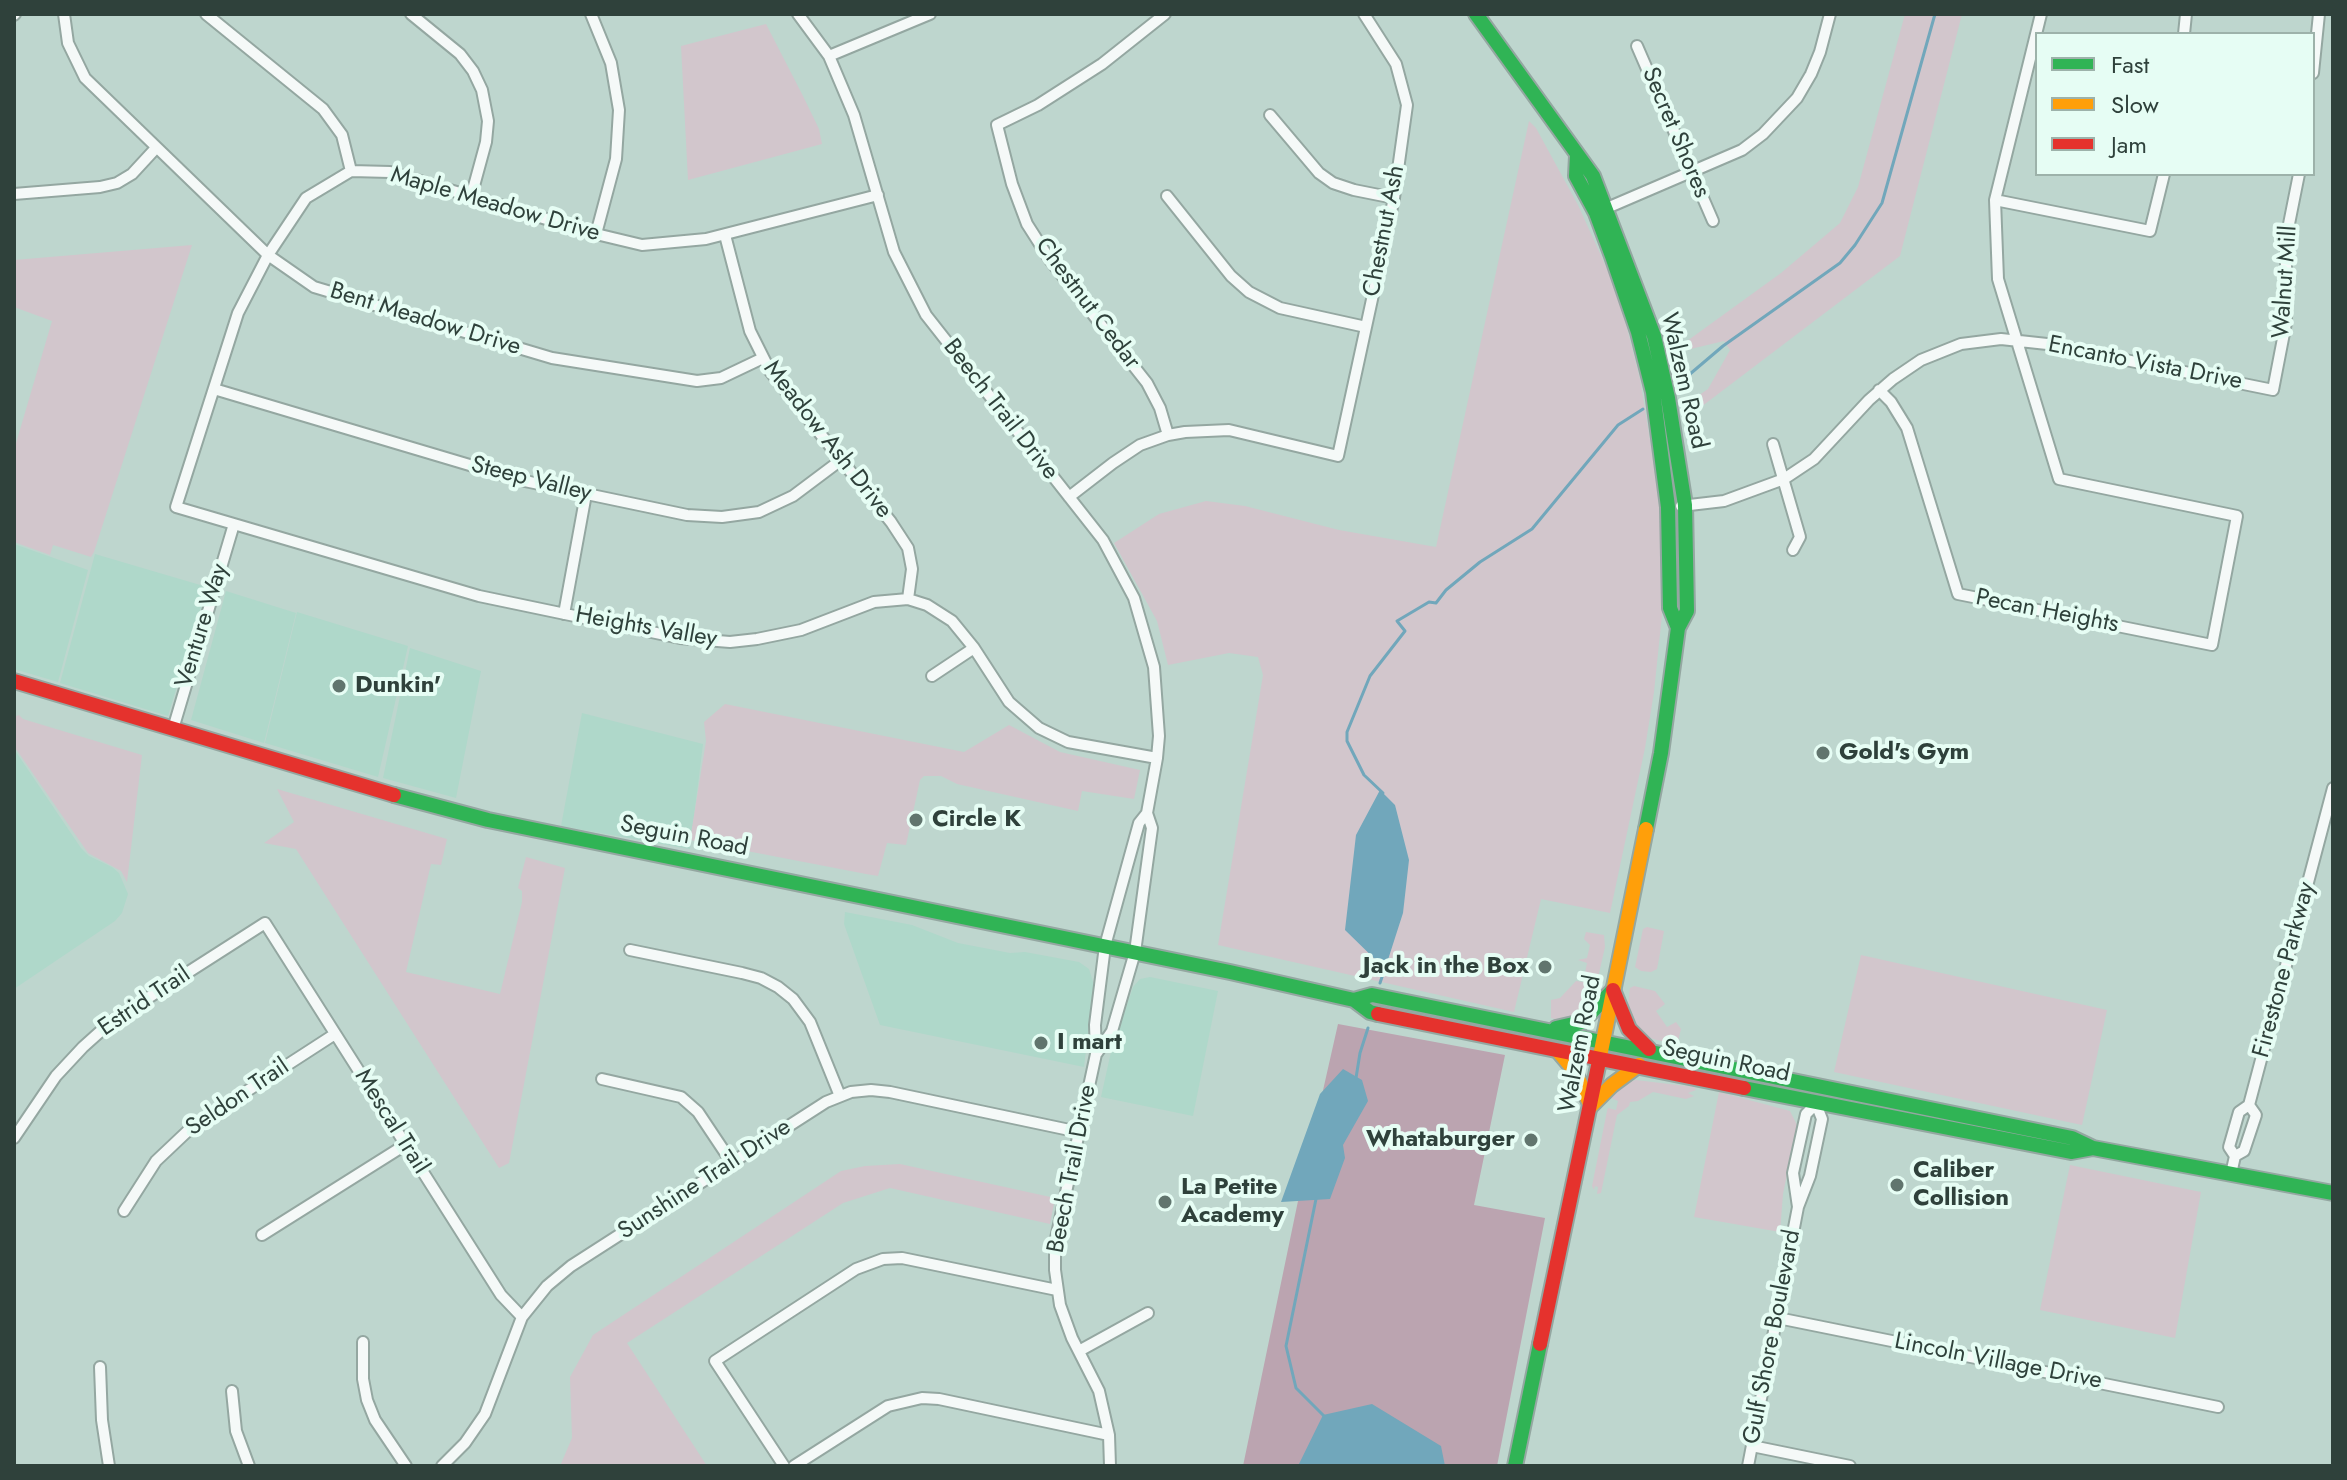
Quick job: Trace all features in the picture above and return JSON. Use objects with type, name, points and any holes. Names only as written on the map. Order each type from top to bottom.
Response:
[{"type":"main road","name":"Walzem Road","points":[[1476,14],[1593,176],[1607,208],[1654,336],[1668,398],[1685,505],[1687,611],[1678,628],[1661,753],[1515,1466]]},
{"type":"main road","name":"Walzem Road","points":[[1577,156],[1576,176],[1596,213],[1638,332],[1653,392],[1671,543],[1670,608],[1678,628]]},
{"type":"main road","name":"Seguin Road","points":[[14,681],[397,796],[488,820],[1135,952],[1354,1000],[1370,1012],[1639,1065],[1816,1104],[2071,1152],[2093,1148]]},
{"type":"main road","points":[[1543,1030],[1582,1022],[1613,990],[1629,1029],[1650,1050]]},
{"type":"main road","name":"Seguin Road","points":[[1354,1000],[1372,995],[2072,1138],[2093,1148],[2333,1193]]},
{"type":"main road","points":[[1558,1051],[1574,1070],[1591,1106],[1639,1065]]},
{"type":"main road","points":[[1777,1078],[1796,1087],[1816,1104],[1823,1099],[1859,1094]]},
{"type":"street","name":"Bent Meadow Drive","points":[[64,14],[68,43],[85,78],[268,255],[314,287],[552,358],[697,381],[721,378],[763,358]]},
{"type":"street","points":[[206,14],[323,109],[342,135],[351,171],[306,198],[268,255],[238,313],[214,389]]},
{"type":"street","points":[[411,14],[460,54],[482,90],[488,121],[486,142],[471,197]]},
{"type":"street","points":[[591,14],[611,63],[619,110],[616,159],[596,234]]},
{"type":"street","name":"Beech Trail Drive","points":[[798,14],[829,56],[854,115],[894,252],[926,315],[1103,540],[1134,598],[1154,667],[1159,736],[1157,758],[1147,813],[1139,823],[1105,946],[1095,1025],[1096,1054],[1055,1243],[1057,1290],[1065,1321],[1099,1391],[1109,1435],[1110,1466]]},
{"type":"street","points":[[829,56],[930,14]]},
{"type":"street","name":"Chestnut Cedar","points":[[1165,14],[1102,64],[1038,105],[997,125],[1012,184],[1027,224],[1050,260],[1147,383],[1160,408],[1168,435]]},
{"type":"street","name":"Chestnut Ash","points":[[1168,435],[1229,430],[1338,456],[1394,198],[1407,105],[1396,64],[1364,14]]},
{"type":"street","points":[[1607,208],[1742,150],[1779,119],[1797,98],[1811,74],[1830,14]]},
{"type":"street","points":[[2315,53],[2319,14]]},
{"type":"street","points":[[2017,339],[1998,279],[1995,200],[2035,38]]},
{"type":"street","name":"Secret Shores","points":[[1637,46],[1713,221]]},
{"type":"street","points":[[1270,115],[1319,173],[1333,183],[1394,198]]},
{"type":"street","points":[[14,194],[117,183],[132,174],[156,148]]},
{"type":"street","name":"Maple Meadow Drive","points":[[351,171],[390,172],[642,245],[725,235],[878,195]]},
{"type":"street","points":[[1995,200],[2150,231],[2164,176]]},
{"type":"street","name":"Walnut Mill","points":[[2273,390],[2286,323],[2286,239],[2299,176]]},
{"type":"street","points":[[1167,196],[1231,276],[1249,292],[1280,308],[1366,327]]},
{"type":"street","name":"Meadow Ash Drive","points":[[725,235],[744,310],[763,358],[908,548],[912,569],[908,599]]},
{"type":"street","name":"Encanto Vista Drive","points":[[1668,507],[1724,501],[1784,479],[1814,459],[1879,390],[1909,367],[1935,353],[1975,342],[2017,339],[2273,390]]},
{"type":"street","name":"Pecan Heights","points":[[1879,390],[1891,402],[1907,428],[1958,594],[2212,645],[2237,516],[2059,479],[2017,339]]},
{"type":"street","name":"Steep Valley","points":[[214,389],[520,480],[687,515],[736,516],[759,512],[810,484],[841,460]]},
{"type":"street","name":"Heights Valley","points":[[214,389],[176,507],[479,596],[680,638],[730,642],[757,639],[801,630],[874,602],[908,599]]},
{"type":"street","points":[[1069,497],[1126,453],[1168,435]]},
{"type":"street","points":[[1773,444],[1800,537],[1793,550]]},
{"type":"street","points":[[564,614],[586,494]]},
{"type":"street","name":"Venture Way","points":[[173,729],[234,524]]},
{"type":"street","points":[[908,599],[927,605],[963,632],[1009,702],[1039,728],[1068,742],[1157,758]]},
{"type":"street","points":[[932,676],[974,648]]},
{"type":"street","name":"Firestone Parkway","points":[[2231,1174],[2235,1156],[2229,1147],[2239,1112],[2249,1105],[2333,788]]},
{"type":"street","name":"Beech Trail Drive","points":[[1096,1054],[1112,1031],[1135,952],[1152,828],[1147,813]]},
{"type":"street","name":"Mescal Trail","points":[[265,923],[501,1295],[522,1317]]},
{"type":"street","name":"Estrid Trail","points":[[14,1138],[32,1107],[56,1076],[112,1021],[265,923]]},
{"type":"street","points":[[630,950],[742,973],[778,987],[793,999],[810,1022],[840,1096]]},
{"type":"street","name":"Seldon Trail","points":[[124,1211],[156,1161],[193,1126],[335,1034]]},
{"type":"street","points":[[602,1079],[681,1097],[698,1112],[732,1163]]},
{"type":"street","name":"Sunshine Trail Drive","points":[[442,1466],[465,1443],[485,1414],[522,1317],[547,1286],[571,1266],[840,1096],[871,1090],[890,1092],[1079,1132]]},
{"type":"street","name":"Gulf Shore Boulevard","points":[[1748,1466],[1798,1207],[1810,1176],[1822,1119],[1816,1104],[1806,1114],[1793,1173],[1798,1207]]},
{"type":"street","name":"Firestone Parkway","points":[[2235,1156],[2244,1151],[2256,1115],[2249,1105]]},
{"type":"street","points":[[262,1235],[405,1145]]},
{"type":"street","points":[[784,1466],[715,1361],[856,1269],[883,1259],[921,1260],[1057,1290]]},
{"type":"street","points":[[1079,1351],[1148,1313]]},
{"type":"street","name":"Lincoln Village Drive","points":[[1778,1318],[2218,1407]]},
{"type":"street","points":[[363,1342],[363,1379],[367,1400],[375,1420],[406,1466]]},
{"type":"street","points":[[100,1367],[102,1420],[109,1466]]},
{"type":"street","points":[[232,1391],[236,1431],[249,1466]]},
{"type":"street","points":[[794,1466],[888,1406],[922,1398],[1109,1435]]},
{"type":"street","points":[[1752,1446],[1850,1466]]},
{"type":"shaded area","points":[[1905,14],[1962,14],[1900,256],[1693,413],[1683,406],[1708,389],[1730,350],[1724,341],[1678,352],[1670,358],[1676,349],[1781,273],[1840,223],[1858,187]]},
{"type":"shaded area","points":[[766,24],[819,129],[822,144],[688,180],[681,46]]},
{"type":"shaded area","points":[[1529,121],[1536,128],[1578,205],[1618,293],[1640,379],[1658,489],[1662,615],[1645,748],[1610,913],[1541,899],[1514,1012],[1218,945],[1263,675],[1258,657],[1229,653],[1168,665],[1157,621],[1114,543],[1159,514],[1206,501],[1245,506],[1339,530],[1436,547]]},
{"type":"shaded area","points":[[192,245],[94,552],[91,557],[53,545],[50,555],[14,542],[14,450],[52,321],[14,307],[14,260]]},
{"type":"shaded area","points":[[14,544],[88,570],[58,682],[14,669]]},
{"type":"shaded area","points":[[95,554],[207,587],[168,716],[60,683]]},
{"type":"shaded area","points":[[226,591],[296,613],[264,743],[191,720]]},
{"type":"shaded area","points":[[297,612],[408,646],[378,777],[265,743]]},
{"type":"shaded area","points":[[410,648],[481,671],[456,798],[383,778]]},
{"type":"shaded area","points":[[725,704],[964,752],[1009,725],[1060,752],[1140,770],[1134,799],[1082,791],[1078,811],[957,784],[941,776],[924,776],[920,780],[906,845],[887,843],[878,876],[690,840],[706,741],[704,722]]},
{"type":"shaded area","points":[[582,713],[703,744],[690,849],[561,826]]},
{"type":"shaded area","points":[[19,715],[23,719],[142,755],[127,882],[121,871],[88,853],[16,749],[14,724]]},
{"type":"shaded area","points":[[14,749],[81,848],[119,873],[128,894],[122,913],[115,921],[14,989]]},
{"type":"shaded area","points":[[277,789],[447,839],[441,865],[431,864],[406,972],[500,994],[522,902],[522,891],[518,888],[526,857],[565,868],[509,1163],[499,1168],[296,849],[264,843],[294,822]]},
{"type":"shaded area","points":[[845,912],[912,925],[958,943],[1079,962],[1089,969],[1094,985],[1084,1067],[880,1025],[844,924]]},
{"type":"shaded area","points":[[1643,929],[1664,931],[1657,969],[1651,972],[1635,967]]},
{"type":"shaded area","points":[[1586,932],[1604,935],[1605,947],[1594,995],[1582,1014],[1559,1020],[1551,1018],[1551,1000],[1560,998],[1576,981],[1583,982],[1587,963],[1578,960],[1587,958],[1590,945],[1584,939]]},
{"type":"shaded area","points":[[1861,955],[2107,1010],[2082,1125],[1834,1072]]},
{"type":"shaded area","points":[[1150,977],[1218,991],[1193,1116],[1101,1097],[1111,1052],[1133,987],[1140,979]]},
{"type":"shaded area","points":[[1634,986],[1655,991],[1665,1004],[1656,1011],[1667,1027],[1676,1022],[1681,1029],[1677,1045],[1637,1031],[1628,1006],[1630,988]]},
{"type":"shaded area","points":[[1338,1024],[1505,1055],[1474,1205],[1545,1218],[1497,1466],[1243,1466]]},
{"type":"shaded area","points":[[1636,1080],[1694,1087],[1696,1090],[1688,1093],[1694,1096],[1686,1099],[1653,1092],[1630,1102],[1617,1115],[1601,1193],[1597,1194],[1598,1187],[1595,1186],[1594,1190],[1592,1186],[1607,1111],[1608,1108],[1616,1110],[1618,1101],[1611,1098],[1629,1082]]},
{"type":"shaded area","points":[[1719,1092],[1790,1111],[1797,1125],[1783,1194],[1780,1232],[1694,1217]]},
{"type":"shaded area","points":[[900,1164],[1055,1198],[1050,1224],[890,1188],[843,1203],[627,1343],[707,1466],[560,1466],[572,1438],[570,1377],[593,1335],[841,1171]]},
{"type":"shaded area","points":[[2070,1165],[2201,1192],[2175,1338],[2040,1310]]},
{"type":"water","points":[[1380,790],[1395,805],[1409,860],[1403,913],[1385,969],[1345,930],[1356,835]]},
{"type":"water","points":[[1343,1069],[1362,1080],[1368,1101],[1343,1145],[1345,1158],[1330,1199],[1281,1202],[1320,1094]]},
{"type":"water","points":[[1372,1404],[1441,1446],[1445,1466],[1298,1466],[1323,1415]]},
{"type":"waterway","points":[[1677,385],[1723,346],[1840,263],[1855,245],[1882,203],[1935,14]]},
{"type":"waterway","points":[[1383,793],[1364,775],[1347,741],[1347,732],[1370,676],[1405,631],[1397,621],[1429,602],[1436,603],[1446,590],[1480,562],[1532,529],[1618,425],[1643,409]]},
{"type":"waterway","points":[[1380,983],[1385,968]]},
{"type":"waterway","points":[[1356,1078],[1368,1028]]},
{"type":"waterway","points":[[1316,1199],[1286,1346],[1296,1388],[1324,1416]]},
{"type":"traffic: fast","points":[[1476,14],[1593,176],[1654,336],[1668,398],[1685,505],[1687,611],[1678,628],[1661,753],[1646,829]]},
{"type":"traffic: fast","points":[[1577,156],[1576,176],[1596,213],[1612,256],[1638,332],[1653,392],[1668,507],[1670,608],[1678,628]]},
{"type":"traffic: fast","points":[[394,795],[488,820],[1230,972],[1354,1000],[1378,1014]]},
{"type":"traffic: fast","points":[[1556,1028],[1582,1022],[1613,990]]},
{"type":"traffic: fast","points":[[1354,1000],[1372,995],[2072,1138],[2093,1148],[2333,1193]]},
{"type":"traffic: fast","points":[[1744,1088],[2071,1152],[2093,1148]]},
{"type":"traffic: fast","points":[[1515,1466],[1540,1344]]},
{"type":"traffic: slow","points":[[1598,1066],[1646,829]]},
{"type":"traffic: slow","points":[[1558,1051],[1574,1070],[1591,1106],[1639,1065]]},
{"type":"traffic: jam","points":[[14,681],[394,795]]},
{"type":"traffic: jam","points":[[1613,990],[1629,1029],[1649,1049]]},
{"type":"traffic: jam","points":[[1378,1014],[1744,1088]]},
{"type":"traffic: jam","points":[[1540,1344],[1598,1066]]},
{"type":"place","name":"Dunkin'","points":[[339,686]]},
{"type":"place","name":"Gold's Gym","points":[[1823,753]]},
{"type":"place","name":"Circle K","points":[[916,820]]},
{"type":"place","name":"Jack in the Box","points":[[1545,967]]},
{"type":"place","name":"I mart","points":[[1041,1043]]},
{"type":"place","name":"Whataburger","points":[[1531,1140]]},
{"type":"place","name":"Caliber Collision","points":[[1897,1185]]},
{"type":"place","name":"La Petite Academy","points":[[1165,1202]]}]
